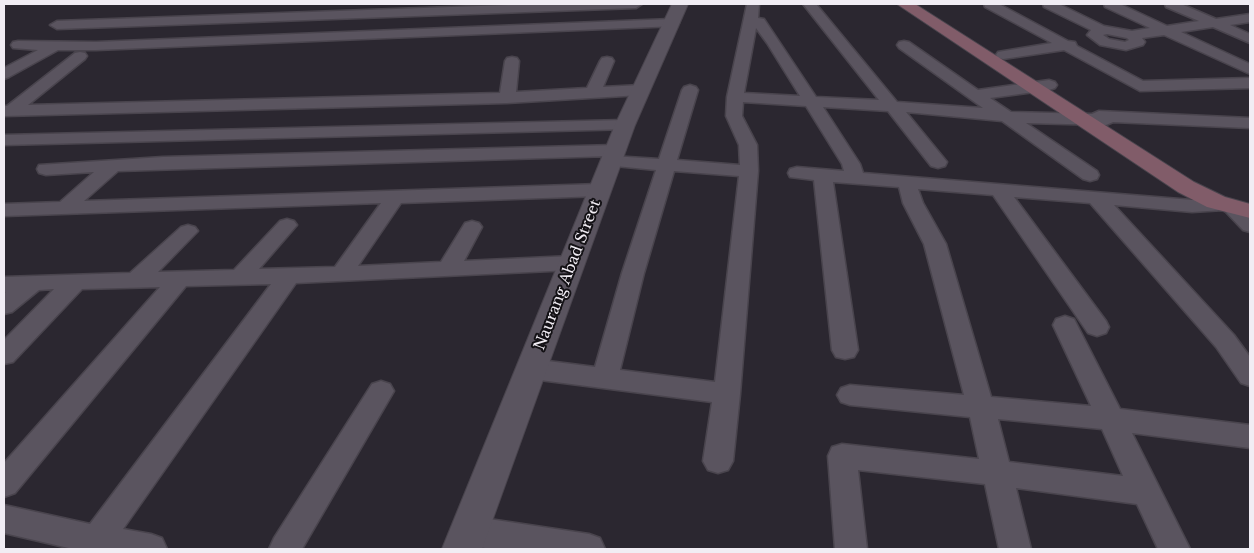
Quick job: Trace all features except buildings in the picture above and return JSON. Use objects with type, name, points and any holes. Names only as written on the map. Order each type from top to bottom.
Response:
[{"type":"main road","points":[[905,4],[1197,179],[1250,200]]},
{"type":"main road","points":[[920,4],[1002,55],[1042,86]]},
{"type":"main road","points":[[1096,119],[1186,187],[1235,207]]},
{"type":"street","points":[[196,10],[356,4]]},
{"type":"street","points":[[57,25],[636,4]]},
{"type":"street","points":[[718,461],[727,394],[750,171],[748,145],[734,116],[735,97],[753,4]]},
{"type":"street","points":[[809,4],[938,162]]},
{"type":"street","points":[[990,4],[1140,86],[1250,82]]},
{"type":"street","points":[[1049,4],[1101,35]]},
{"type":"street","points":[[1110,4],[1250,70]]},
{"type":"street","points":[[1171,4],[1250,39]]},
{"type":"street","points":[[1232,8],[1250,18]]},
{"type":"street","points":[[4,74],[94,25],[118,9]]},
{"type":"street","points":[[4,53],[69,17]]},
{"type":"street","points":[[1002,55],[1065,45],[1120,31],[1132,35],[1250,18]]},
{"type":"street","points":[[751,20],[759,22],[774,43],[851,164],[854,179]]},
{"type":"street","points":[[18,45],[56,46],[561,29],[672,21]]},
{"type":"street","points":[[617,40],[672,21]]},
{"type":"street","name":"Naurang Abad Street","points":[[466,540],[617,145],[672,21]]},
{"type":"street","points":[[38,56],[242,52],[568,41]]},
{"type":"street","points":[[904,45],[1090,175]]},
{"type":"street","points":[[7,111],[80,56]]},
{"type":"street","points":[[507,98],[512,61]]},
{"type":"street","points":[[592,94],[608,61]]},
{"type":"street","points":[[975,94],[1042,86]]},
{"type":"street","points":[[7,111],[507,98],[642,90]]},
{"type":"street","points":[[605,379],[632,273],[690,90]]},
{"type":"street","points":[[735,97],[893,106],[982,113],[1007,117],[1250,123]]},
{"type":"street","points":[[4,140],[82,138],[617,145],[667,165],[750,171]]},
{"type":"street","points":[[82,138],[46,169],[617,145]]},
{"type":"street","points":[[64,208],[112,166]]},
{"type":"street","points":[[797,173],[1192,206],[1235,207],[1250,226]]},
{"type":"street","points":[[823,176],[845,350]]},
{"type":"street","points":[[907,183],[913,203],[935,244],[980,406],[1015,549]]},
{"type":"street","points":[[4,210],[600,190]]},
{"type":"street","points":[[1000,190],[1097,327],[1065,324],[1174,549]]},
{"type":"street","points":[[342,273],[395,197]]},
{"type":"street","points":[[1096,198],[1225,341],[1250,376]]},
{"type":"street","points":[[240,277],[287,225]]},
{"type":"street","points":[[448,269],[472,228]]},
{"type":"street","points":[[137,279],[188,231]]},
{"type":"street","points":[[4,285],[137,279],[290,276],[572,263]]},
{"type":"street","points":[[4,519],[125,546],[290,276]]},
{"type":"street","points":[[4,484],[180,278]]},
{"type":"street","points":[[4,355],[76,281]]},
{"type":"street","points":[[4,306],[34,283]]},
{"type":"street","points":[[532,369],[727,394]]},
{"type":"street","points":[[285,549],[381,391]]},
{"type":"street","points":[[850,395],[1110,419],[1250,436]]},
{"type":"street","points":[[851,549],[842,456],[1146,492]]},
{"type":"street","points":[[466,540],[589,549]]}]
